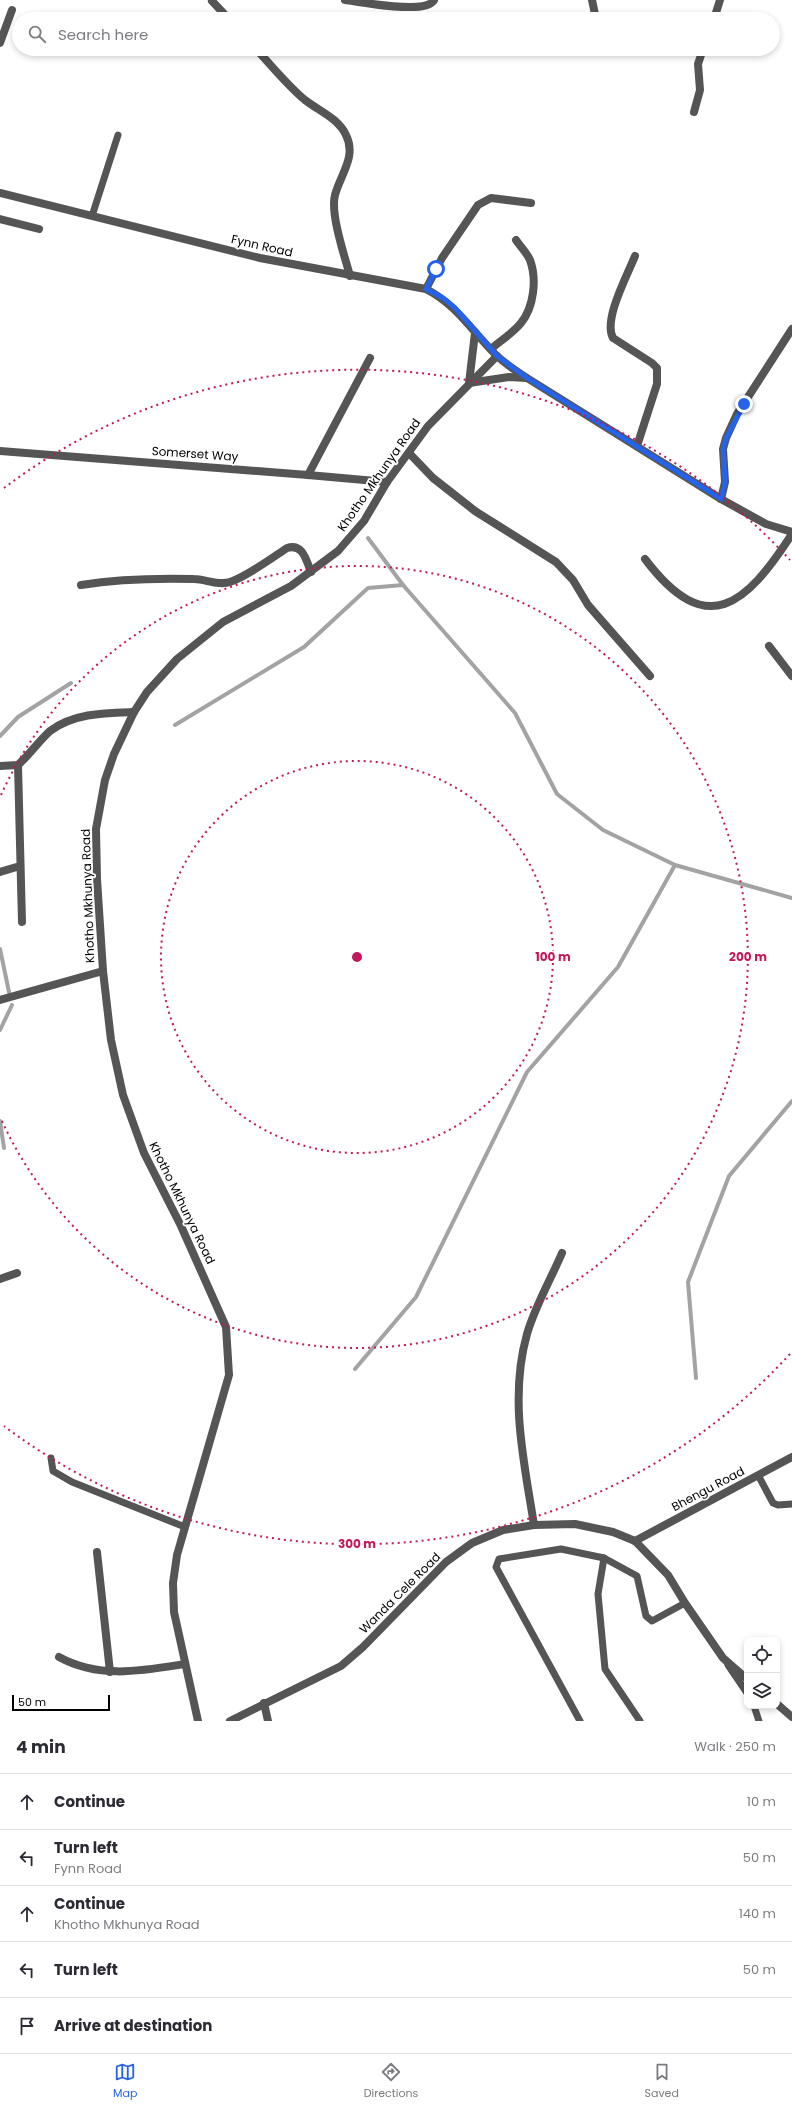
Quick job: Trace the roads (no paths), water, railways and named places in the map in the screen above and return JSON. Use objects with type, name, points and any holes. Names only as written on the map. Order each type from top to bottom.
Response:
[{"type":"street","points":[[346,0],[411,8],[424,7],[434,0]]},
{"type":"street","points":[[592,0],[595,12]]},
{"type":"street","points":[[716,12],[720,0]]},
{"type":"street","points":[[212,1],[222,12]]},
{"type":"street","points":[[0,43],[12,10]]},
{"type":"street","points":[[263,56],[304,100],[331,118],[346,135],[351,157],[340,179],[334,197],[339,236],[350,276]]},
{"type":"street","points":[[694,112],[700,90],[698,64],[701,56]]},
{"type":"street","name":"Fynn Road","points":[[0,193],[260,258],[426,289],[443,298],[455,308],[475,333],[497,356]]},
{"type":"street","points":[[426,289],[442,258],[478,205],[492,198],[531,203]]},
{"type":"street","points":[[0,219],[39,229]]},
{"type":"street","points":[[491,349],[522,322],[533,293],[532,269],[529,258],[516,240]]},
{"type":"street","points":[[635,256],[613,312],[610,332],[613,338],[652,363],[657,368],[657,384],[638,446]]},
{"type":"street","points":[[721,499],[725,482],[723,449],[726,438],[737,414],[792,329]]},
{"type":"street","points":[[475,333],[469,383],[509,377],[527,378]]},
{"type":"street","points":[[497,356],[527,378],[721,499],[766,524],[792,533],[775,560],[758,579],[727,604],[716,607],[702,606],[678,595],[658,575],[645,559]]},
{"type":"street","name":"Khotho Mkhunya Road","points":[[198,1721],[174,1612],[173,1583],[185,1527],[229,1376],[226,1327],[181,1226],[144,1153],[123,1095],[111,1040],[103,971],[96,829],[105,780],[117,747],[134,712],[147,692],[177,660],[223,622],[291,586],[338,551],[359,527],[387,482],[428,426],[497,356]]},
{"type":"street","points":[[308,474],[370,358]]},
{"type":"street","name":"Somerset Way","points":[[0,451],[308,474],[387,482]]},
{"type":"street","points":[[409,453],[433,478],[475,511],[556,562],[573,580],[588,605],[650,676]]},
{"type":"street","points":[[81,585],[110,580],[132,579],[203,579],[226,583],[236,579],[287,548],[294,546],[299,548],[303,554],[311,572]]},
{"type":"street","points":[[769,646],[792,676]]},
{"type":"street","points":[[0,766],[18,765],[50,731],[71,720],[96,714],[134,712]]},
{"type":"street","points":[[18,765],[22,922]]},
{"type":"street","points":[[0,872],[20,866]]},
{"type":"street","points":[[0,1000],[103,971]]},
{"type":"street","points":[[534,1525],[518,1424],[519,1369],[528,1333],[562,1253]]},
{"type":"street","points":[[0,1279],[17,1274]]},
{"type":"street","name":"Bhengu Road","points":[[635,1541],[792,1457]]},
{"type":"street","name":"Wanda Cele Road","points":[[230,1721],[341,1666],[363,1647],[446,1562],[472,1543],[503,1530],[534,1525],[575,1524],[613,1532],[635,1541],[668,1575],[685,1603],[723,1658],[744,1676]]},
{"type":"street","points":[[98,1552],[110,1672]]},
{"type":"street","points":[[59,1656],[74,1665],[110,1672],[146,1670],[185,1664]]},
{"type":"street","points":[[264,1703],[268,1721]]},
{"type":"street","points":[[780,1707],[792,1717]]},
{"type":"lane","points":[[92,216],[118,135]]},
{"type":"lane","points":[[51,1458],[53,1471],[57,1475],[185,1527]]},
{"type":"lane","points":[[758,1475],[773,1503],[778,1505],[792,1504]]},
{"type":"lane","points":[[580,1721],[496,1567],[498,1559],[560,1549],[604,1558],[637,1576],[646,1616],[652,1621],[685,1603]]},
{"type":"lane","points":[[604,1558],[598,1594],[605,1669],[640,1721]]},
{"type":"lane","points":[[723,1658],[744,1689]]},
{"type":"lane","points":[[755,1709],[759,1721]]},
{"type":"waterway","points":[[368,538],[403,585],[515,713],[557,794],[603,830],[675,865],[792,898]]},
{"type":"waterway","points":[[175,725],[304,647],[368,588],[403,585]]},
{"type":"waterway","points":[[0,736],[18,717],[71,683]]},
{"type":"waterway","points":[[355,1369],[416,1297],[527,1072],[618,967],[675,865]]},
{"type":"waterway","points":[[0,949],[9,992]]},
{"type":"waterway","points":[[0,1030],[12,1005]]},
{"type":"waterway","points":[[696,1378],[688,1282],[729,1176],[792,1101]]},
{"type":"waterway","points":[[0,1121],[4,1148]]}]
